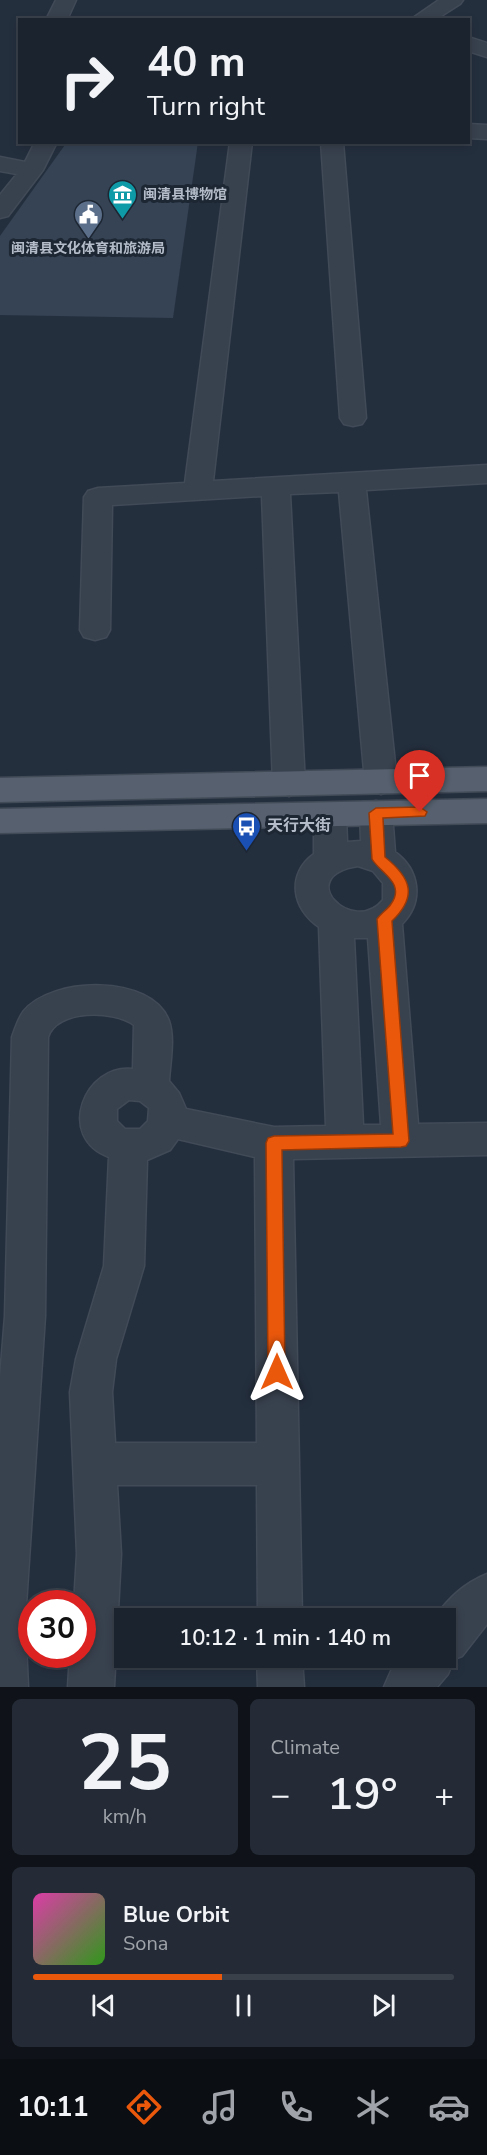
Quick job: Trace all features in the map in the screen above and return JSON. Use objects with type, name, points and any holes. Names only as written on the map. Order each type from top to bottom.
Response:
[{"type":"main road","points":[[0,790],[487,779]]},
{"type":"main road","points":[[0,821],[487,810]]},
{"type":"street","points":[[57,18],[66,0]]},
{"type":"street","points":[[423,18],[453,0]]},
{"type":"street","points":[[470,45],[487,51]]},
{"type":"street","points":[[470,131],[487,132]]},
{"type":"street","points":[[0,211],[32,170],[45,144]]},
{"type":"street","points":[[198,492],[241,144]]},
{"type":"street","points":[[332,144],[353,418]]},
{"type":"street","points":[[0,164],[32,170]]},
{"type":"street","points":[[95,630],[98,497],[352,484],[487,474]]},
{"type":"street","points":[[352,484],[381,782]]},
{"type":"street","points":[[276,488],[289,784]]},
{"type":"street","points":[[376,813],[379,859]]},
{"type":"street","points":[[330,814],[331,859]]},
{"type":"street","points":[[344,854],[358,854],[379,859],[396,873],[401,884],[401,897],[396,908],[384,919],[356,925],[336,920],[319,908],[313,898],[311,887],[320,866],[344,854]]},
{"type":"street","points":[[384,919],[401,1141]]},
{"type":"street","points":[[336,920],[345,1142]]},
{"type":"street","points":[[5,1687],[3,1621],[26,1282],[30,1037],[36,1022],[52,1010],[75,1002],[131,1004],[145,1010],[152,1023],[150,1086]]},
{"type":"street","points":[[139,1084],[150,1086],[166,1101],[170,1110],[168,1121],[156,1139],[146,1144],[128,1146],[111,1141],[103,1133],[98,1124],[100,1103],[116,1088],[139,1084]]},
{"type":"street","points":[[168,1121],[274,1143],[487,1139]]},
{"type":"street","points":[[274,1143],[280,1608]]},
{"type":"street","points":[[92,1687],[99,1554],[92,1392],[96,1359],[123,1266],[127,1229],[128,1146]]},
{"type":"street","points":[[95,1464],[278,1464]]},
{"type":"street","points":[[456,1626],[466,1613],[487,1596]]},
{"type":"street","points":[[280,1668],[280,1687]]},
{"type":"street","points":[[407,1687],[423,1668]]},
{"type":"building","points":[[66,144],[198,144],[173,318],[0,315],[0,236]]},
{"type":"place","name":"闽清县博物馆","points":[[122,220]]},
{"type":"place","name":"闽清县文化体育和旅游局","points":[[88,240]]},
{"type":"place","name":"天行大街","points":[[246,852]]},
{"type":"route","points":[[277,1372],[274,1143],[401,1141],[384,919],[396,908],[401,897],[401,884],[396,873],[379,859],[376,813],[420,812]]}]
